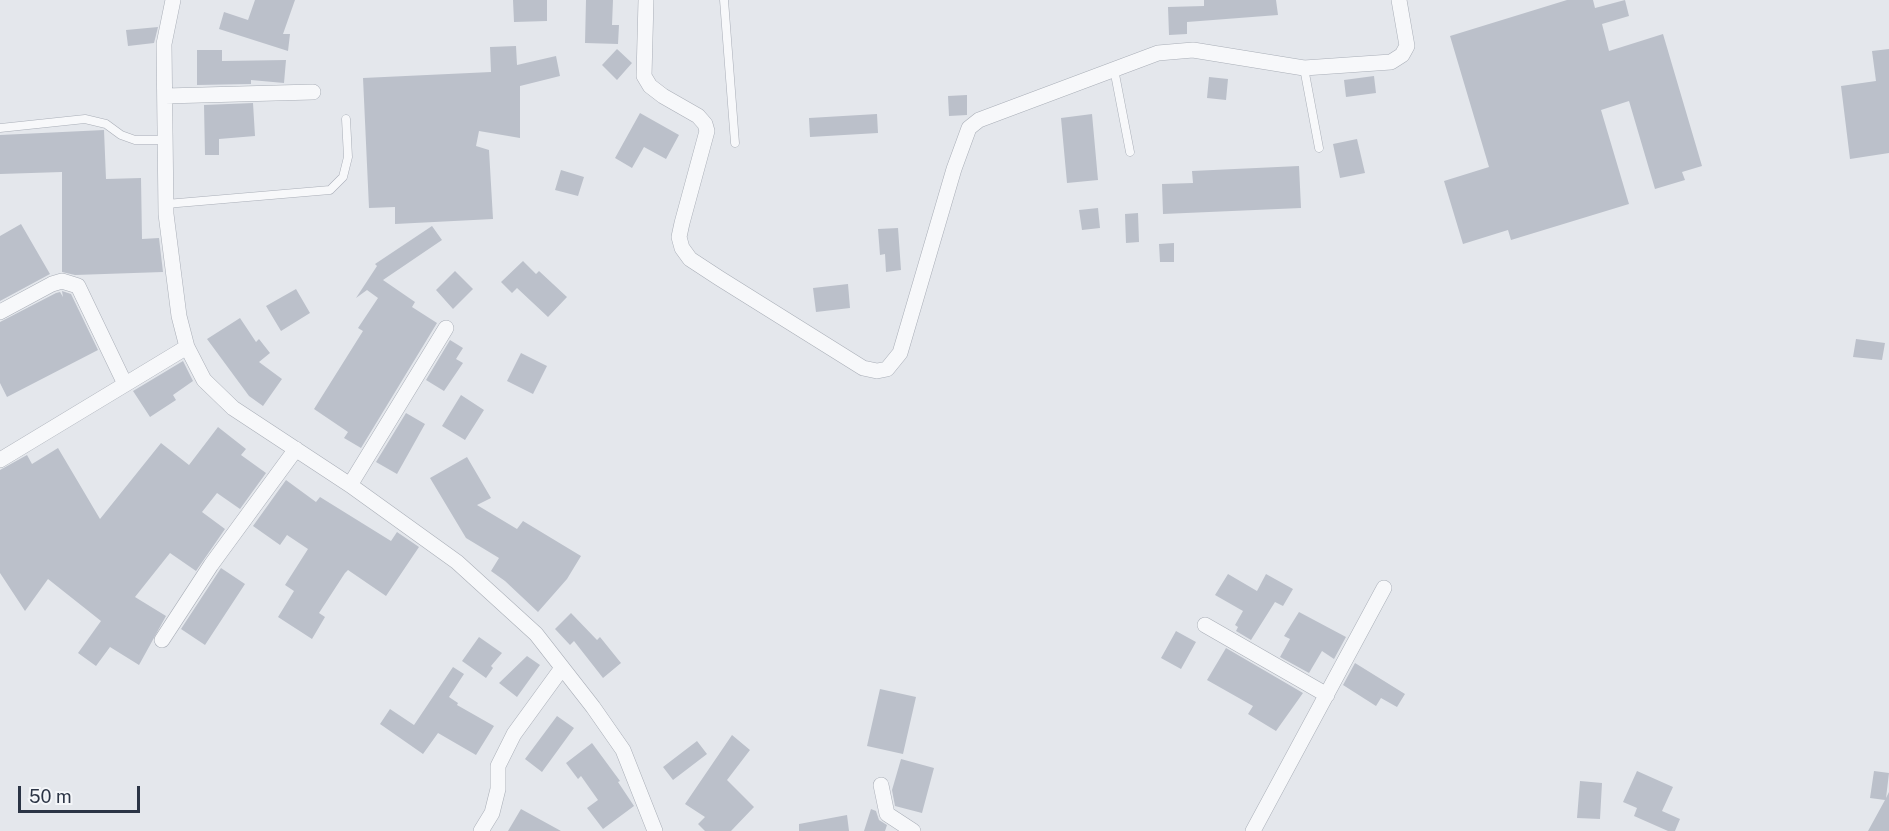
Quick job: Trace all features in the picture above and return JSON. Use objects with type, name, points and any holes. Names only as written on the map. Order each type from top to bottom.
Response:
[{"type":"street","points":[[173,0],[164,44],[166,204],[179,316],[187,347],[204,380],[233,408],[350,485],[457,562],[536,634],[623,750],[655,831]]},
{"type":"street","points":[[646,0],[644,76],[650,86],[663,96],[698,116],[705,124],[707,131],[679,237],[682,248],[690,258],[719,278],[863,368],[877,371],[887,369],[895,363],[900,353],[954,169],[969,128],[979,120],[1158,53],[1193,50],[1304,68],[1391,62],[1402,55],[1407,46],[1407,31],[1399,0]]},
{"type":"street","points":[[165,96],[313,92]]},
{"type":"street","points":[[0,312],[52,284],[62,281],[78,286],[125,384]]},
{"type":"street","points":[[350,485],[446,328]]},
{"type":"street","points":[[0,460],[187,347]]},
{"type":"street","points":[[162,640],[211,565],[296,449]]},
{"type":"street","points":[[1253,831],[1384,588]]},
{"type":"street","points":[[1205,625],[1327,694]]},
{"type":"street","points":[[482,831],[492,813],[498,789],[498,766],[514,734],[562,668]]},
{"type":"street","points":[[881,785],[887,814],[914,831]]},
{"type":"lane","points":[[724,0],[735,143]]},
{"type":"lane","points":[[1304,68],[1319,147]]},
{"type":"lane","points":[[1114,69],[1130,152]]},
{"type":"lane","points":[[0,128],[85,119],[106,124],[121,135],[135,140],[165,140]]},
{"type":"lane","points":[[166,204],[330,190],[344,177],[348,157],[346,119]]},
{"type":"building","points":[[255,0],[295,0],[283,34],[290,34],[288,51],[219,29],[224,12],[248,20]]},
{"type":"building","points":[[513,0],[547,0],[547,21],[514,22]]},
{"type":"building","points":[[586,0],[613,0],[612,25],[619,25],[618,44],[585,43]]},
{"type":"building","points":[[1204,0],[1276,0],[1278,15],[1187,22],[1187,34],[1169,35],[1168,7],[1204,6]]},
{"type":"building","points":[[1567,0],[1593,0],[1595,8],[1625,0],[1629,16],[1602,24],[1609,51],[1663,34],[1702,166],[1682,172],[1685,180],[1655,189],[1629,101],[1601,110],[1629,204],[1511,240],[1508,230],[1463,244],[1444,181],[1489,167],[1450,36]]},
{"type":"building","points":[[158,27],[154,43],[128,46],[126,30]]},
{"type":"building","points":[[516,46],[517,65],[556,56],[560,76],[520,86],[520,138],[479,131],[476,146],[489,150],[493,219],[395,224],[395,207],[369,208],[363,78],[491,72],[490,47]]},
{"type":"building","points":[[617,49],[632,63],[617,80],[602,65]]},
{"type":"building","points":[[1889,49],[1889,153],[1850,159],[1841,86],[1876,81],[1872,51]]},
{"type":"building","points":[[197,50],[222,50],[222,61],[286,60],[284,83],[251,80],[251,84],[197,85]]},
{"type":"building","points":[[1374,76],[1376,93],[1346,97],[1344,80]]},
{"type":"building","points":[[1209,77],[1228,79],[1226,100],[1207,98]]},
{"type":"building","points":[[967,95],[967,115],[949,116],[948,96]]},
{"type":"building","points":[[253,103],[255,136],[219,139],[219,155],[205,155],[204,105]]},
{"type":"building","points":[[640,113],[679,135],[666,159],[644,147],[632,168],[615,158]]},
{"type":"building","points":[[877,114],[878,133],[810,137],[809,118]]},
{"type":"building","points":[[1092,114],[1098,180],[1067,183],[1061,118]]},
{"type":"building","points":[[104,130],[106,179],[141,178],[142,239],[159,238],[163,272],[75,275],[62,272],[62,172],[0,174],[0,135]]},
{"type":"building","points":[[1357,139],[1365,173],[1340,178],[1333,144]]},
{"type":"building","points":[[1299,166],[1301,208],[1163,214],[1162,184],[1193,183],[1192,171]]},
{"type":"building","points":[[561,170],[584,177],[578,196],[555,190]]},
{"type":"building","points":[[1098,208],[1100,228],[1082,230],[1079,210]]},
{"type":"building","points":[[1138,213],[1139,242],[1126,243],[1125,214]]},
{"type":"building","points":[[21,224],[50,274],[0,301],[0,236]]},
{"type":"building","points":[[432,226],[442,240],[383,280],[415,302],[412,307],[437,323],[361,448],[344,438],[348,432],[314,409],[363,331],[358,328],[378,298],[367,290],[356,298],[377,266],[375,264]]},
{"type":"building","points":[[898,228],[901,270],[886,272],[885,254],[880,255],[878,229]]},
{"type":"building","points":[[1174,243],[1174,262],[1160,262],[1159,244]]},
{"type":"building","points":[[523,261],[536,274],[539,271],[567,297],[548,317],[517,288],[512,293],[501,282]]},
{"type":"building","points":[[455,271],[473,289],[453,309],[436,290]]},
{"type":"building","points":[[848,284],[850,308],[816,312],[813,288]]},
{"type":"building","points":[[296,289],[310,313],[281,331],[266,306]]},
{"type":"building","points":[[62,291],[71,294],[98,350],[7,397],[0,383],[0,322],[56,293],[60,292],[63,297]]},
{"type":"building","points":[[240,318],[256,342],[259,339],[270,353],[259,362],[282,379],[263,406],[249,396],[207,339]]},
{"type":"building","points":[[1856,339],[1885,343],[1882,360],[1853,357]]},
{"type":"building","points":[[450,340],[463,348],[456,359],[463,363],[444,391],[426,380]]},
{"type":"building","points":[[521,353],[547,366],[533,394],[507,381]]},
{"type":"building","points":[[183,361],[193,381],[173,395],[176,400],[150,417],[133,391]]},
{"type":"building","points":[[461,395],[484,410],[465,440],[442,426]]},
{"type":"building","points":[[406,413],[425,424],[397,474],[376,462]]},
{"type":"building","points":[[218,427],[246,449],[241,455],[266,473],[240,509],[217,493],[202,512],[225,529],[196,571],[170,553],[135,597],[166,616],[139,665],[110,647],[96,666],[78,653],[101,621],[48,579],[25,611],[0,573],[0,470],[27,455],[32,464],[58,448],[100,519],[161,443],[189,465]]},
{"type":"building","points":[[467,457],[491,498],[477,505],[517,529],[523,521],[581,556],[567,579],[538,612],[491,571],[499,558],[466,538],[430,478]]},
{"type":"building","points":[[286,480],[316,502],[320,497],[391,541],[397,532],[419,547],[386,596],[348,570],[319,613],[325,617],[312,639],[278,617],[294,591],[285,585],[308,549],[287,535],[280,545],[253,526]]},
{"type":"building","points":[[221,568],[245,584],[205,645],[181,629]]},
{"type":"building","points":[[1228,574],[1257,591],[1266,574],[1293,589],[1283,606],[1275,602],[1251,640],[1236,631],[1238,627],[1235,625],[1243,611],[1215,595]]},
{"type":"building","points":[[1299,612],[1346,637],[1334,659],[1322,651],[1309,673],[1280,657],[1290,639],[1284,636]]},
{"type":"building","points":[[571,613],[597,640],[600,637],[621,663],[603,678],[574,641],[570,645],[555,629]]},
{"type":"building","points":[[1176,631],[1196,642],[1181,669],[1161,658]]},
{"type":"building","points":[[479,637],[502,653],[491,666],[493,668],[486,678],[462,661]]},
{"type":"building","points":[[1226,648],[1303,693],[1276,731],[1248,714],[1253,706],[1207,680]]},
{"type":"building","points":[[527,656],[540,665],[517,697],[499,683]]},
{"type":"building","points":[[1355,663],[1405,694],[1397,707],[1381,698],[1376,706],[1343,685]]},
{"type":"building","points":[[453,667],[464,674],[449,697],[458,703],[457,705],[494,726],[476,755],[438,733],[423,754],[380,724],[390,709],[414,725]]},
{"type":"building","points":[[880,689],[916,697],[903,754],[867,746]]},
{"type":"building","points":[[557,716],[574,728],[542,772],[525,759]]},
{"type":"building","points":[[732,735],[750,750],[727,780],[754,807],[731,831],[705,831],[698,824],[705,817],[685,804]]},
{"type":"building","points":[[697,741],[707,754],[673,780],[663,767]]},
{"type":"building","points":[[592,743],[620,781],[618,782],[634,806],[603,829],[587,808],[598,800],[581,776],[578,779],[566,763]]},
{"type":"building","points":[[901,759],[934,768],[922,813],[895,806],[892,790]]},
{"type":"building","points":[[1637,771],[1673,787],[1662,811],[1680,819],[1675,831],[1668,831],[1634,816],[1637,808],[1623,802]]},
{"type":"building","points":[[1874,771],[1889,773],[1886,798],[1889,792],[1889,831],[1868,831],[1885,800],[1870,798]]},
{"type":"building","points":[[1580,781],[1602,783],[1600,819],[1577,818]]},
{"type":"building","points":[[521,809],[561,831],[508,831]]},
{"type":"building","points":[[871,809],[876,811],[879,820],[887,825],[885,831],[864,831]]},
{"type":"building","points":[[847,815],[849,831],[799,831],[799,824]]}]
